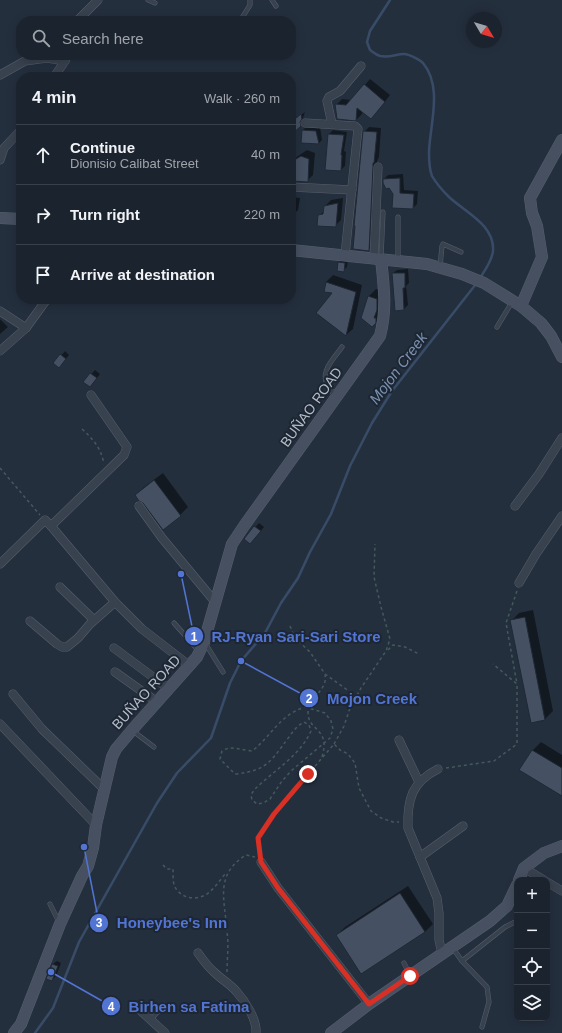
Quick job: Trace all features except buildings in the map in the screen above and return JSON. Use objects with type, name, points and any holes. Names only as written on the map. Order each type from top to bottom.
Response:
[{"type":"street","points":[[82,16],[98,0]]},
{"type":"street","points":[[0,75],[25,61],[32,60]]},
{"type":"street","points":[[57,72],[65,60]]},
{"type":"street","points":[[332,124],[327,101],[329,97],[340,91],[361,66]]},
{"type":"street","points":[[305,123],[354,126],[358,129],[345,255]]},
{"type":"street","points":[[0,160],[4,148],[16,135]]},
{"type":"street","points":[[517,303],[542,257],[537,226],[532,213],[530,198],[562,140]]},
{"type":"street","points":[[378,167],[378,259]]},
{"type":"street","points":[[296,187],[352,190]]},
{"type":"street","points":[[0,218],[16,219]]},
{"type":"street","points":[[296,250],[427,264],[478,281],[517,303],[541,323],[551,336],[562,358]]},
{"type":"street","name":"BUÑAO ROAD","points":[[14,1033],[20,1024],[60,924],[88,866],[93,848],[96,825],[104,789],[112,757],[116,749],[190,666],[202,647],[232,544],[380,336],[384,319],[384,288],[378,259]]},
{"type":"street","points":[[0,351],[26,328],[43,304]]},
{"type":"street","points":[[0,312],[26,328]]},
{"type":"street","points":[[0,564],[106,474],[124,455],[127,447],[91,395]]},
{"type":"street","points":[[515,506],[539,474],[562,438]]},
{"type":"street","points":[[139,506],[162,538],[216,603]]},
{"type":"street","points":[[519,583],[536,554],[562,516]]},
{"type":"street","points":[[48,523],[115,602],[142,629],[190,666]]},
{"type":"street","points":[[60,587],[94,620]]},
{"type":"street","points":[[30,621],[57,644],[62,647],[67,647],[78,638],[94,620],[115,602]]},
{"type":"street","points":[[114,648],[169,689]]},
{"type":"street","points":[[115,672],[157,702]]},
{"type":"street","points":[[13,694],[42,730],[104,789]]},
{"type":"street","points":[[0,724],[96,825]]},
{"type":"street","points":[[399,740],[419,782]]},
{"type":"street","points":[[438,769],[427,775],[419,782],[410,796],[407,822],[408,828],[437,898],[439,913],[439,940],[447,950]]},
{"type":"street","points":[[420,857],[463,826]]},
{"type":"street","points":[[520,877],[524,868],[544,853],[562,846]]},
{"type":"street","points":[[261,862],[278,888],[369,1004]]},
{"type":"street","points":[[524,868],[539,877]]},
{"type":"street","points":[[550,884],[562,892]]},
{"type":"street","points":[[331,1033],[369,1004],[490,921],[507,906],[514,891]]},
{"type":"street","points":[[198,953],[215,974],[236,991],[244,1002],[252,1016],[256,1033]]},
{"type":"street","points":[[141,1011],[165,1033]]},
{"type":"lane","points":[[148,0],[155,3]]},
{"type":"lane","points":[[243,16],[250,5],[250,0]]},
{"type":"lane","points":[[272,0],[276,6]]},
{"type":"lane","points":[[378,259],[383,212]]},
{"type":"lane","points":[[398,217],[398,261]]},
{"type":"lane","points":[[440,268],[443,244],[462,252]]},
{"type":"lane","points":[[497,327],[517,303]]},
{"type":"lane","points":[[336,398],[326,381],[326,375],[328,367],[342,348]]},
{"type":"lane","points":[[174,623],[202,647],[223,672]]},
{"type":"lane","points":[[132,730],[154,747]]},
{"type":"lane","points":[[50,904],[60,924]]},
{"type":"lane","points":[[462,961],[505,927],[514,922]]},
{"type":"lane","points":[[447,950],[462,961],[487,987],[489,1002],[482,1027]]},
{"type":"lane","points":[[404,963],[410,976]]},
{"type":"lane","points":[[150,1019],[164,1005]]},
{"type":"path","points":[[82,429],[98,446],[103,457],[106,474]]},
{"type":"path","points":[[0,468],[21,494],[48,523]]},
{"type":"path","points":[[261,862],[258,838],[274,814],[334,744],[344,726],[354,700],[386,651],[390,639],[380,607],[374,577],[375,544]]},
{"type":"path","points":[[438,769],[494,761],[517,744],[517,684],[506,622],[519,583]]},
{"type":"path","points":[[290,626],[295,638],[310,652],[325,674],[353,694],[354,700]]},
{"type":"path","points":[[386,651],[393,645],[406,647],[419,654]]},
{"type":"path","points":[[493,664],[517,684]]},
{"type":"path","points":[[322,759],[325,750],[324,739],[309,717],[308,712],[310,703],[324,687],[326,678],[325,674]]},
{"type":"path","points":[[305,707],[309,708],[324,712],[331,721],[333,729],[330,738],[291,771],[270,799],[263,803],[257,804],[252,800],[251,795],[254,790],[285,763],[307,740],[310,731],[309,725],[304,722],[298,726],[267,765],[257,770],[235,774],[220,759],[222,751],[227,748],[235,748],[252,751],[259,746],[287,715],[305,707]]},
{"type":"path","points":[[334,744],[340,750],[348,754],[354,763],[359,788],[371,811],[381,818],[393,822],[407,822]]},
{"type":"path","points":[[162,865],[167,869],[173,869],[174,885],[179,892],[188,898],[197,899],[207,894],[238,860],[246,855],[253,856],[261,862]]},
{"type":"path","points":[[226,982],[228,934],[224,906],[224,879],[227,872]]},
{"type":"waterway","name":"Mojon Creek","points":[[390,0],[370,31],[367,42],[370,50],[377,55],[387,57],[401,54],[409,55],[423,63],[429,73],[433,83],[434,94],[429,152],[430,170],[432,176],[444,192],[478,220],[489,234],[493,251],[488,265],[480,278]]},
{"type":"waterway","name":"Mojon Creek","points":[[35,1033],[53,1008],[79,942],[157,803],[177,773],[211,738],[230,683],[241,661],[265,633],[281,603],[298,578],[310,552],[331,514],[350,466],[372,423],[392,391],[476,284]]},
{"type":"place","name":"RJ-Ryan Sari-Sari Store","points":[[181,574]]},
{"type":"place","name":"Mojon Creek","points":[[241,661]]},
{"type":"place","name":"Honeybee's Inn","points":[[84,847]]},
{"type":"place","name":"Birhen sa Fatima","points":[[51,972]]},
{"type":"route","points":[[308,774],[274,814],[258,838],[261,862],[278,888],[369,1004],[410,976]]}]
